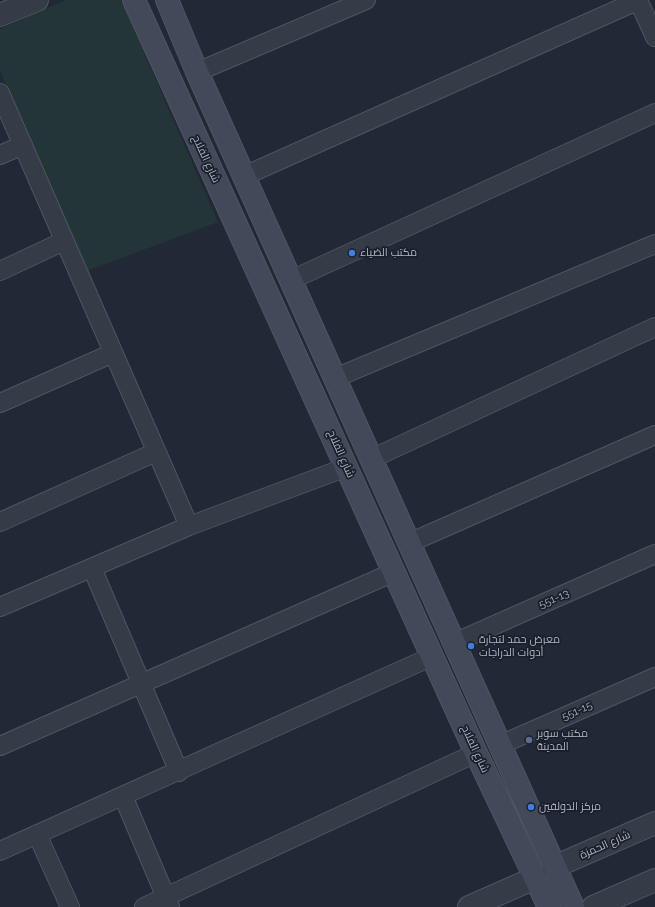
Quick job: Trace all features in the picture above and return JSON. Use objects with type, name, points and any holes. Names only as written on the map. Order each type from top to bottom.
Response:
[{"type":"main road","name":"شارع الفلاح","points":[[134,0],[476,753],[549,907]]},
{"type":"main road","points":[[167,0],[197,72],[573,907]]},
{"type":"street","points":[[0,15],[37,0]]},
{"type":"street","points":[[197,72],[366,0]]},
{"type":"street","points":[[244,176],[638,0],[655,37]]},
{"type":"street","points":[[0,93],[189,526]]},
{"type":"street","points":[[291,280],[655,113]]},
{"type":"street","points":[[0,155],[23,145]]},
{"type":"street","points":[[0,271],[64,241]]},
{"type":"street","points":[[335,378],[655,244]]},
{"type":"street","points":[[371,459],[655,327]]},
{"type":"street","points":[[0,403],[113,353]]},
{"type":"street","points":[[409,543],[655,435]]},
{"type":"street","points":[[0,522],[156,452]]},
{"type":"street","points":[[0,607],[189,526],[347,467]]},
{"type":"street","name":"551-13","points":[[454,643],[655,554]]},
{"type":"street","points":[[92,568],[140,684],[179,772]]},
{"type":"street","points":[[0,746],[394,572]]},
{"type":"street","points":[[0,851],[179,772],[433,656]]},
{"type":"street","name":"551-15","points":[[500,745],[655,676]]},
{"type":"street","points":[[144,907],[168,902],[476,753]]},
{"type":"street","points":[[123,796],[168,902]]},
{"type":"street","name":"شارع الحمزة","points":[[554,867],[655,823]]},
{"type":"street","points":[[37,834],[70,907]]},
{"type":"street","points":[[469,907],[535,878]]},
{"type":"street","points":[[593,907],[655,880]]},
{"type":"shaded area","points":[[66,0],[121,0],[218,222],[84,272],[0,70],[0,29]]},
{"type":"place","name":"مكتب الضياء","points":[[352,253]]},
{"type":"place","name":"معرض حمد لتجارة أدوات الدراجات","points":[[471,646]]},
{"type":"place","name":"مكتب سوبر المدينة","points":[[529,740]]},
{"type":"place","name":"مركز الدولفين","points":[[531,807]]}]
